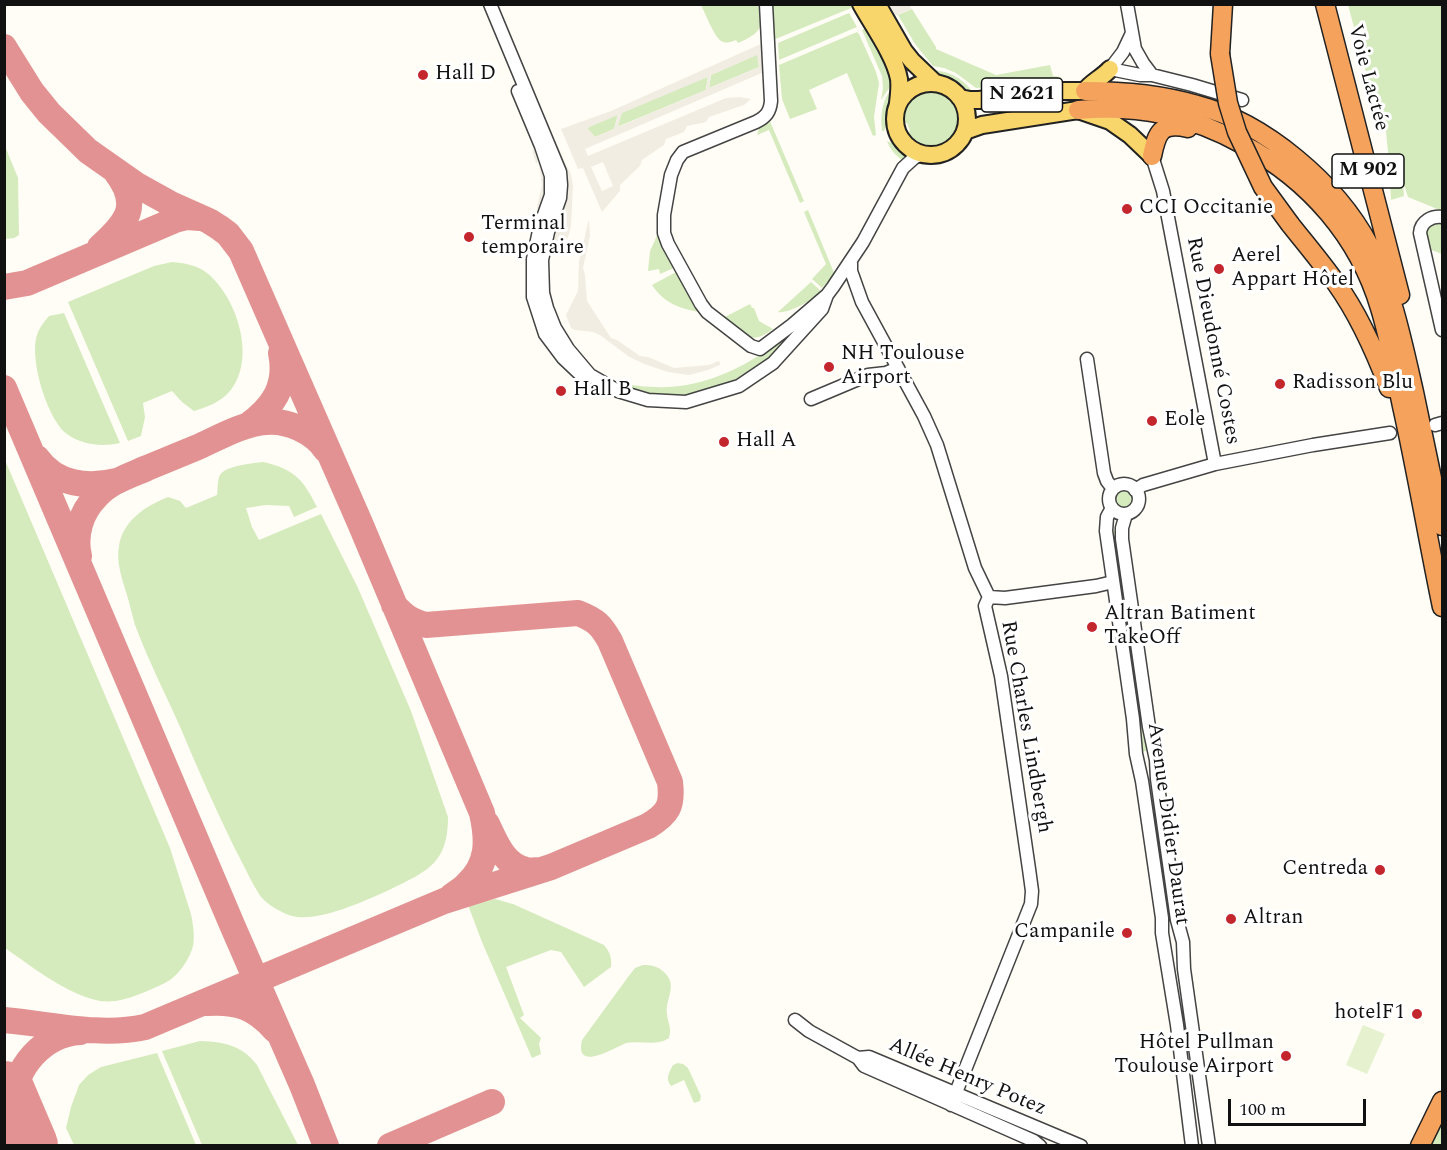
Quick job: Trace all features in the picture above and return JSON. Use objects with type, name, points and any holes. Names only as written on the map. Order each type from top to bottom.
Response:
[{"type":"highway","points":[[1222,4],[1220,54],[1228,103],[1238,132],[1263,187],[1336,284],[1362,325],[1377,358],[1389,388],[1418,524],[1429,540],[1443,607]]},
{"type":"highway","name":"Voie Lactée","points":[[1324,4],[1397,284],[1403,320],[1402,339]]},
{"type":"highway","name":"N 2621","points":[[1085,91],[1139,93],[1198,105],[1251,128],[1288,152],[1330,191],[1350,215],[1369,245],[1382,276],[1402,339]]},
{"type":"highway","name":"N 2621","points":[[1078,110],[1120,108],[1160,113],[1219,131],[1262,154],[1296,181],[1323,207],[1347,237],[1365,268],[1375,292],[1383,318],[1416,467],[1429,540]]},
{"type":"highway","points":[[1152,156],[1156,137],[1165,128],[1184,127],[1234,139]]},
{"type":"highway","points":[[1402,339],[1443,526]]},
{"type":"highway","points":[[1420,1146],[1443,1101]]},
{"type":"main road","points":[[861,4],[890,55],[897,73],[900,90],[898,103]]},
{"type":"main road","points":[[877,4],[904,51],[935,83]]},
{"type":"main road","points":[[1085,91],[1110,69]]},
{"type":"main road","points":[[926,83],[935,83],[949,88],[960,98],[967,117],[965,131],[958,143],[947,151],[934,155],[922,154],[912,150],[899,137],[895,111],[903,95],[926,83]]},
{"type":"main road","name":"N 2621","points":[[960,98],[979,100],[1055,91],[1085,91]]},
{"type":"main road","points":[[1078,110],[1110,121],[1130,135],[1152,156]]},
{"type":"main road","name":"N 2621","points":[[965,131],[982,125],[1078,110]]},
{"type":"street","points":[[482,4],[541,146],[551,176],[551,195],[532,259],[533,297],[545,334],[563,358],[585,379],[616,397],[686,402],[739,386],[772,363],[822,309],[827,295]]},
{"type":"street","points":[[490,4],[560,172],[560,198],[548,232],[542,260],[543,293],[552,320],[568,349],[590,375],[618,391],[648,400]]},
{"type":"street","points":[[766,4],[771,100],[769,112],[756,122],[683,152],[671,175],[664,215],[664,233],[701,304],[713,318],[755,348],[760,349],[792,325],[827,295],[850,263],[903,168],[922,154]]},
{"type":"street","points":[[1127,4],[1135,48],[1152,75]]},
{"type":"street","points":[[1132,33],[1123,52],[1110,69],[1152,75],[1242,100]]},
{"type":"street","name":"Rue Dieudonné Costes","points":[[1152,156],[1165,202],[1215,464]]},
{"type":"street","points":[[1443,217],[1434,216],[1420,227],[1443,330]]},
{"type":"street","name":"Rue Charles Lindbergh","points":[[850,263],[862,302],[924,416],[937,445],[975,568],[989,597],[985,606],[1001,676],[1032,891],[1031,904],[1022,930],[953,1099]]},
{"type":"street","points":[[1087,359],[1104,474],[1113,489]]},
{"type":"street","points":[[811,399],[868,375],[886,373],[898,368]]},
{"type":"street","points":[[1135,490],[1143,485],[1215,464],[1390,433]]},
{"type":"street","points":[[1124,485],[1135,490],[1138,498],[1136,507],[1130,513],[1118,513],[1112,508],[1109,496],[1113,489],[1124,485]]},
{"type":"street","name":"Avenue Didier Daurat","points":[[1112,508],[1107,517],[1107,531],[1113,582],[1192,1139]]},
{"type":"street","name":"Avenue Didier Daurat","points":[[1126,514],[1122,539],[1149,727],[1156,760],[1156,779],[1177,920],[1183,942],[1184,969],[1209,1146]]},
{"type":"street","points":[[989,597],[1005,598],[1113,582]]},
{"type":"street","name":"Allée Henry Potez","points":[[795,1020],[809,1031],[858,1058],[869,1057],[1040,1146]]},
{"type":"street","name":"Allée Henry Potez","points":[[953,1099],[1072,1143]]},
{"type":"street","points":[[1187,1146],[1192,1139]]},
{"type":"street","points":[[1048,1146],[1052,1141],[1072,1143]]},
{"type":"green space","points":[[855,4],[856,6],[773,40],[771,5]]},
{"type":"green space","points":[[701,5],[761,5],[761,24],[756,33],[738,43],[736,40],[723,42],[715,34]]},
{"type":"green space","points":[[1348,5],[1442,5],[1442,211],[1408,197],[1403,182],[1404,196],[1391,200],[1386,132],[1373,98]]},
{"type":"green space","points":[[912,9],[936,49],[996,75],[1050,65],[1053,76],[1061,77],[1062,82],[976,88],[956,73],[933,66],[915,44],[898,15]]},
{"type":"green space","points":[[849,13],[857,27],[779,60],[778,43]]},
{"type":"green space","points":[[868,27],[892,73],[892,84],[881,100],[882,76],[862,30]]},
{"type":"green space","points":[[857,32],[879,83],[874,117],[876,135],[873,136],[847,73],[809,90],[817,109],[790,119],[782,99],[779,65]]},
{"type":"green space","points":[[758,54],[759,67],[709,88],[711,75]]},
{"type":"green space","points":[[926,70],[941,71],[955,76],[966,84],[975,96],[950,80]]},
{"type":"green space","points":[[708,76],[706,90],[617,127],[621,113]]},
{"type":"green space","points":[[895,85],[886,126],[882,131],[883,106],[887,95]]},
{"type":"green space","points":[[934,90],[951,99],[959,111],[959,123],[954,135],[944,144],[932,148],[919,145],[906,134],[910,131],[907,123],[903,123],[903,116],[910,99],[920,93]]},
{"type":"green space","points":[[618,114],[614,129],[595,137],[587,128]]},
{"type":"green space","points":[[769,119],[804,201],[800,203],[769,130],[757,135],[758,126]]},
{"type":"green space","points":[[887,141],[896,145],[907,157],[902,160],[899,158]]},
{"type":"green space","points":[[5,146],[18,178],[19,235],[5,239]]},
{"type":"green space","points":[[808,210],[835,275],[822,288],[812,279],[826,264],[804,212]]},
{"type":"green space","points":[[1439,222],[1442,223],[1442,254],[1429,249],[1425,230]]},
{"type":"green space","points":[[659,231],[676,267],[660,274],[659,269],[648,271],[650,251]]},
{"type":"green space","points":[[172,262],[199,268],[218,284],[235,312],[240,329],[242,362],[238,378],[230,391],[209,406],[194,411],[172,391],[143,403],[145,417],[141,436],[128,441],[68,302],[154,266]]},
{"type":"green space","points":[[678,271],[700,312],[673,304],[652,285]]},
{"type":"green space","points":[[811,282],[822,292],[795,308],[778,312]]},
{"type":"green space","points":[[750,304],[759,321],[773,329],[758,337],[752,337],[741,333],[721,319]]},
{"type":"green space","points":[[64,313],[120,443],[92,444],[73,438],[60,426],[47,402],[38,372],[35,345],[40,327],[49,316]]},
{"type":"green space","points":[[798,325],[802,328],[766,361],[744,377],[722,387],[699,394],[665,398],[629,391],[632,385],[683,386],[724,374],[761,354]]},
{"type":"green space","points":[[5,460],[170,848],[191,914],[193,946],[181,969],[164,983],[139,995],[119,1000],[99,1001],[69,990],[5,948]]},
{"type":"green space","points":[[263,462],[283,468],[302,482],[317,507],[294,517],[289,506],[266,505],[246,508],[252,527],[259,540],[321,514],[358,588],[411,711],[448,817],[447,833],[440,855],[433,864],[416,877],[369,899],[315,916],[292,916],[280,911],[261,897],[254,885],[214,805],[135,625],[119,564],[118,552],[121,537],[130,521],[144,510],[168,497],[180,501],[186,508],[217,495],[218,480],[227,469]]},
{"type":"green space","points":[[1124,491],[1130,493],[1132,499],[1130,505],[1124,507],[1118,505],[1116,499],[1118,493]]},
{"type":"green space","points":[[1109,528],[1119,532],[1150,750],[1141,752]]},
{"type":"green space","points":[[495,899],[513,904],[604,945],[611,958],[611,967],[584,987],[561,952],[551,950],[506,967],[524,1015],[520,1018],[541,1038],[539,1044],[541,1054],[532,1058],[468,905]]},
{"type":"green space","points":[[643,965],[660,969],[671,983],[667,1008],[669,1038],[653,1043],[626,1043],[596,1056],[584,1055],[581,1050],[582,1040],[635,968]]},
{"type":"green space","points":[[1363,1025],[1385,1034],[1367,1074],[1346,1065]]},
{"type":"green space","points":[[200,1041],[232,1046],[251,1058],[257,1065],[298,1145],[202,1145],[162,1051]]},
{"type":"green space","points":[[157,1053],[196,1145],[74,1145],[66,1128],[79,1085],[88,1075],[101,1067]]},
{"type":"green space","points":[[678,1063],[688,1068],[701,1096],[700,1101],[694,1103],[684,1080],[671,1086],[669,1083],[669,1073],[673,1065]]},
{"type":"green space","points":[[1442,1114],[1442,1145],[1425,1146]]},
{"type":"shaded area","points":[[888,5],[909,5],[912,9],[890,18],[888,14],[892,11]]},
{"type":"shaded area","points":[[763,43],[764,72],[585,149],[588,156],[726,98],[751,99],[744,105],[709,117],[706,122],[687,126],[684,132],[666,139],[664,145],[642,160],[640,166],[620,185],[620,191],[602,212],[583,168],[578,169],[561,129],[611,111]],"holes":[[[757,55],[759,67],[709,88],[711,75]],[[708,77],[706,90],[618,127],[622,113]],[[618,115],[614,129],[595,137],[587,128]],[[603,162],[613,186],[602,191],[591,167]]]},
{"type":"shaded area","points":[[555,140],[571,175],[573,186],[569,235],[566,240],[553,246],[546,255],[544,267],[550,308],[565,340],[577,356],[607,381],[628,391],[626,399],[588,383],[588,374],[580,371],[576,373],[575,368],[570,366],[554,341],[551,340],[535,296],[538,294],[535,269],[536,247],[542,227],[537,207],[542,185],[539,165],[538,162],[536,163],[532,150]]},
{"type":"shaded area","points":[[589,219],[590,236],[583,268],[587,301],[611,338],[640,356],[674,368],[709,365],[718,361],[720,365],[689,375],[668,372],[628,356],[600,335],[571,328],[566,315],[578,291],[579,261]]},
{"type":"taxiway","points":[[4,47],[32,92],[49,113],[88,151],[135,184],[220,228],[228,234],[241,251],[360,523],[482,813],[486,842],[483,860],[474,876],[452,896]]},
{"type":"taxiway","points":[[100,247],[118,229],[128,212],[128,194],[116,172]]},
{"type":"taxiway","points":[[4,287],[27,283],[175,220],[187,217],[200,218]]},
{"type":"taxiway","points":[[247,426],[264,412],[276,396],[282,376],[281,353]]},
{"type":"taxiway","points":[[4,388],[326,1146]]},
{"type":"taxiway","points":[[79,556],[78,532],[86,510],[101,492],[126,477],[231,432],[258,423],[283,423],[300,428],[315,438],[326,450]]},
{"type":"taxiway","points":[[37,458],[53,474],[73,482],[95,484],[117,481]]},
{"type":"taxiway","points":[[4,1020],[110,1031],[145,1027],[444,901],[551,867],[648,826],[665,813],[671,797],[670,782],[610,641],[594,621],[578,613],[426,625],[408,618],[394,605]]},
{"type":"taxiway","points":[[487,824],[506,858],[526,870],[541,870]]},
{"type":"taxiway","points":[[207,1003],[227,1003],[245,1007],[268,1022],[275,1030]]},
{"type":"taxiway","points":[[22,1133],[15,1105],[15,1091],[25,1066],[33,1055],[54,1039],[80,1032]]},
{"type":"taxiway","points":[[390,1146],[492,1102]]},
{"type":"runway","points":[[4,1092],[27,1146]]},
{"type":"place","name":"Hall D","points":[[423,75]]},
{"type":"place","name":"CCI Occitanie","points":[[1127,209]]},
{"type":"place","name":"Terminal temporaire","points":[[469,237]]},
{"type":"place","name":"Aerel Appart Hôtel","points":[[1219,269]]},
{"type":"place","name":"NH Toulouse Airport","points":[[829,367]]},
{"type":"place","name":"Radisson Blu","points":[[1280,384]]},
{"type":"place","name":"Hall B","points":[[561,391]]},
{"type":"place","name":"Eole","points":[[1152,421]]},
{"type":"place","name":"Hall A","points":[[724,442]]},
{"type":"place","name":"Altran Batiment TakeOff","points":[[1092,627]]},
{"type":"place","name":"Centreda","points":[[1380,870]]},
{"type":"place","name":"Altran","points":[[1231,919]]},
{"type":"place","name":"Campanile","points":[[1127,933]]},
{"type":"place","name":"hotelF1","points":[[1417,1014]]},
{"type":"place","name":"Hôtel Pullman Toulouse Airport","points":[[1286,1056]]}]
